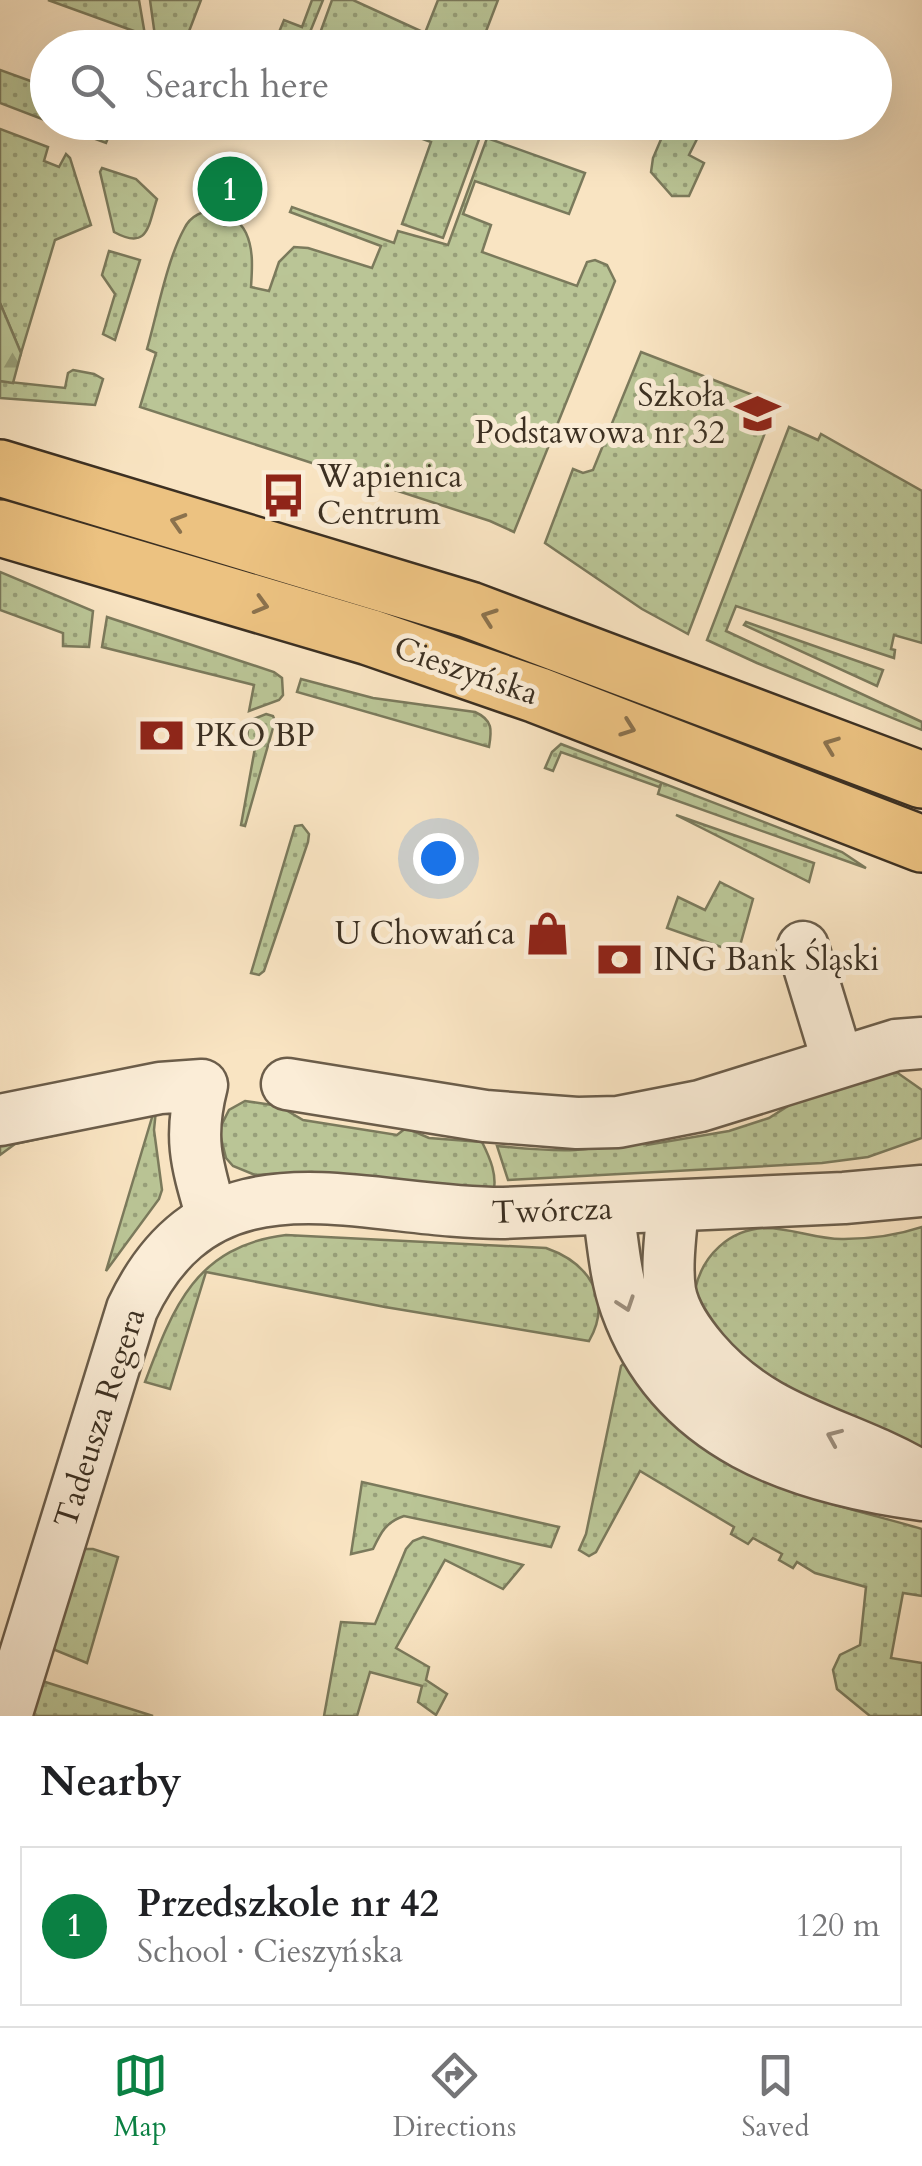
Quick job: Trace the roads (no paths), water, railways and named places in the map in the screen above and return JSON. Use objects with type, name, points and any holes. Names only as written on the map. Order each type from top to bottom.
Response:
[{"type":"main road","name":"Cieszyńska","points":[[0,468],[470,610],[922,780]]},
{"type":"main road","name":"Cieszyńska","points":[[0,528],[369,637],[537,694],[922,844]]},
{"type":"street","points":[[803,947],[838,1062]]},
{"type":"street","points":[[287,1084],[485,1116],[618,1122],[700,1106],[896,1045],[922,1043]]},
{"type":"street","points":[[0,1120],[160,1088],[202,1085],[193,1140],[212,1217]]},
{"type":"street","name":"Twórcza","points":[[212,1217],[244,1203],[283,1197],[462,1214],[844,1198],[913,1186]]},
{"type":"street","points":[[673,1206],[670,1292],[681,1320],[710,1359],[729,1379],[772,1410],[922,1477]]},
{"type":"street","points":[[608,1209],[618,1278],[633,1324],[663,1373],[698,1412],[765,1457],[848,1482],[922,1495]]},
{"type":"street","name":"Tadeusza Regera","points":[[6,1716],[132,1309],[163,1258],[212,1217]]},
{"type":"place","name":"Przedszkole nr 42","points":[[230,189]]},
{"type":"place","name":"Szkoła Podstawowa nr 32","points":[[758,414]]},
{"type":"place","name":"Wapienica Centrum","points":[[284,495]]},
{"type":"place","name":"PKO BP","points":[[162,736]]},
{"type":"place","name":"U Chowańca","points":[[548,934]]},
{"type":"place","name":"ING Bank Śląski","points":[[620,960]]}]
